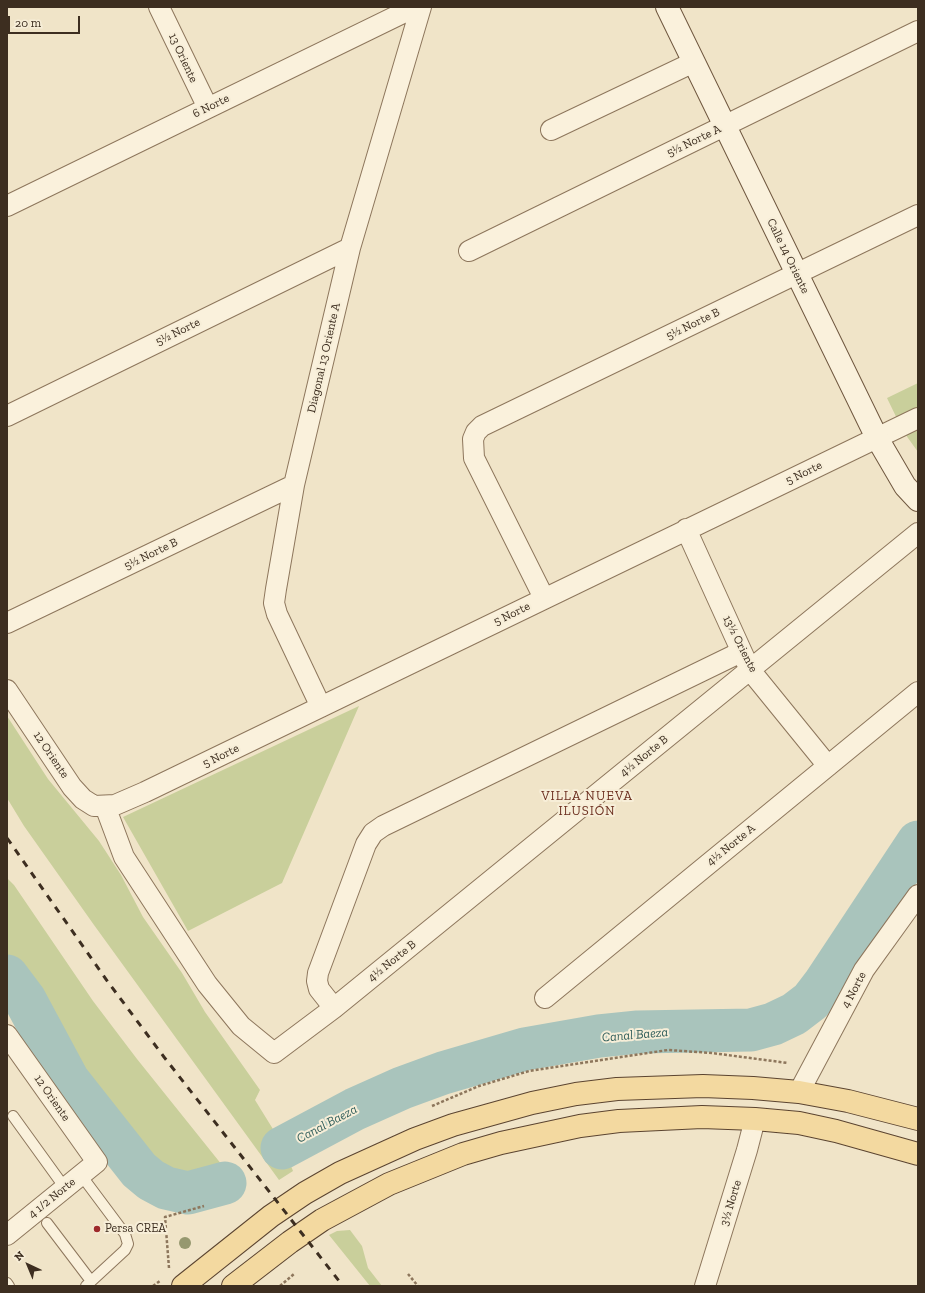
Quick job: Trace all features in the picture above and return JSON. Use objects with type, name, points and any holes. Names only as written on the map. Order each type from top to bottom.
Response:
[{"type":"main road","points":[[176,1279],[305,1193],[376,1156],[453,1124],[532,1103],[576,1094],[617,1089],[702,1086],[800,1092],[855,1103],[918,1120]]},
{"type":"main road","points":[[234,1286],[290,1242],[328,1216],[389,1184],[463,1154],[501,1143],[580,1126],[619,1121],[695,1117],[755,1119],[799,1123],[882,1142],[918,1154]]},
{"type":"street","name":"13 Oriente","points":[[159,7],[208,108]]},
{"type":"street","name":"6 Norte","points":[[7,206],[415,7]]},
{"type":"street","name":"Diagonal 13 Oriente A","points":[[321,707],[277,614],[274,603],[294,485],[350,248],[421,7]]},
{"type":"street","name":"Calle 14 Oriente","points":[[667,7],[877,438],[905,486],[918,500]]},
{"type":"street","name":"5½ Norte A","points":[[469,251],[918,31]]},
{"type":"street","points":[[551,130],[694,62]]},
{"type":"street","name":"5½ Norte B","points":[[544,598],[474,458],[473,439],[476,432],[482,426],[918,215]]},
{"type":"street","name":"5½ Norte","points":[[7,416],[350,248]]},
{"type":"street","name":"5 Norte","points":[[105,806],[115,805],[145,792],[918,418]]},
{"type":"street","name":"5½ Norte B","points":[[7,623],[294,485]]},
{"type":"street","name":"13½ Oriente","points":[[686,529],[750,670],[828,766]]},
{"type":"street","name":"4½ Norte B","points":[[105,806],[124,857],[203,978],[241,1026],[274,1053],[334,1008],[918,533]]},
{"type":"street","points":[[334,1008],[319,989],[317,981],[318,973],[366,844],[373,834],[383,826],[741,652]]},
{"type":"street","name":"12 Oriente","points":[[7,690],[72,787],[83,799],[94,806],[105,806]]},
{"type":"street","name":"4½ Norte A","points":[[545,998],[918,692]]},
{"type":"street","name":"4 Norte","points":[[800,1092],[864,970],[918,895]]},
{"type":"street","name":"12 Oriente","points":[[7,1035],[97,1162]]},
{"type":"street","name":"3½ Norte","points":[[705,1286],[747,1150],[755,1119]]},
{"type":"street","name":"4 1/2 Norte","points":[[7,1235],[97,1162]]},
{"type":"lane","points":[[13,1116],[65,1188]]},
{"type":"lane","points":[[47,1223],[89,1284],[125,1250],[128,1244],[125,1234],[81,1175]]},
{"type":"path","points":[[176,1279],[164,1217],[204,1206]]},
{"type":"path","points":[[280,1286],[294,1274]]},
{"type":"path","points":[[408,1274],[418,1286]]},
{"type":"green space","points":[[918,383],[918,452],[903,431],[887,398]]},
{"type":"green space","points":[[359,706],[282,883],[188,931],[123,817]]},
{"type":"green space","points":[[7,716],[48,779],[99,841],[121,875],[143,917],[182,973],[205,1012],[260,1090],[255,1100],[276,1134],[273,1141],[287,1156],[293,1171],[279,1180],[94,925],[24,826],[7,798]]},
{"type":"green space","points":[[7,878],[14,885],[93,1001],[137,1059],[226,1170],[204,1180],[185,1180],[163,1173],[143,1156],[119,1119],[99,1094],[7,957]]},
{"type":"green space","points":[[350,1230],[362,1246],[368,1268],[382,1286],[370,1286],[329,1235],[337,1231]]},
{"type":"waterway","name":"Canal Baeza","points":[[282,1148],[355,1109],[402,1088],[443,1073],[525,1049],[599,1036],[638,1032],[751,1030],[773,1024],[794,1014],[811,1001],[824,984],[918,842]]},
{"type":"waterway","name":"Canal Baeza","points":[[7,976],[25,1000],[68,1080],[139,1170],[151,1180],[166,1188],[188,1193],[225,1183]]},
{"type":"railway","points":[[7,838],[108,982],[164,1057],[343,1286]]},
{"type":"place","name":"Persa CREA","points":[[97,1229]]},
{"type":"district","name":"VILLA NUEVA ILUSIÓN","points":[[587,804]]}]
